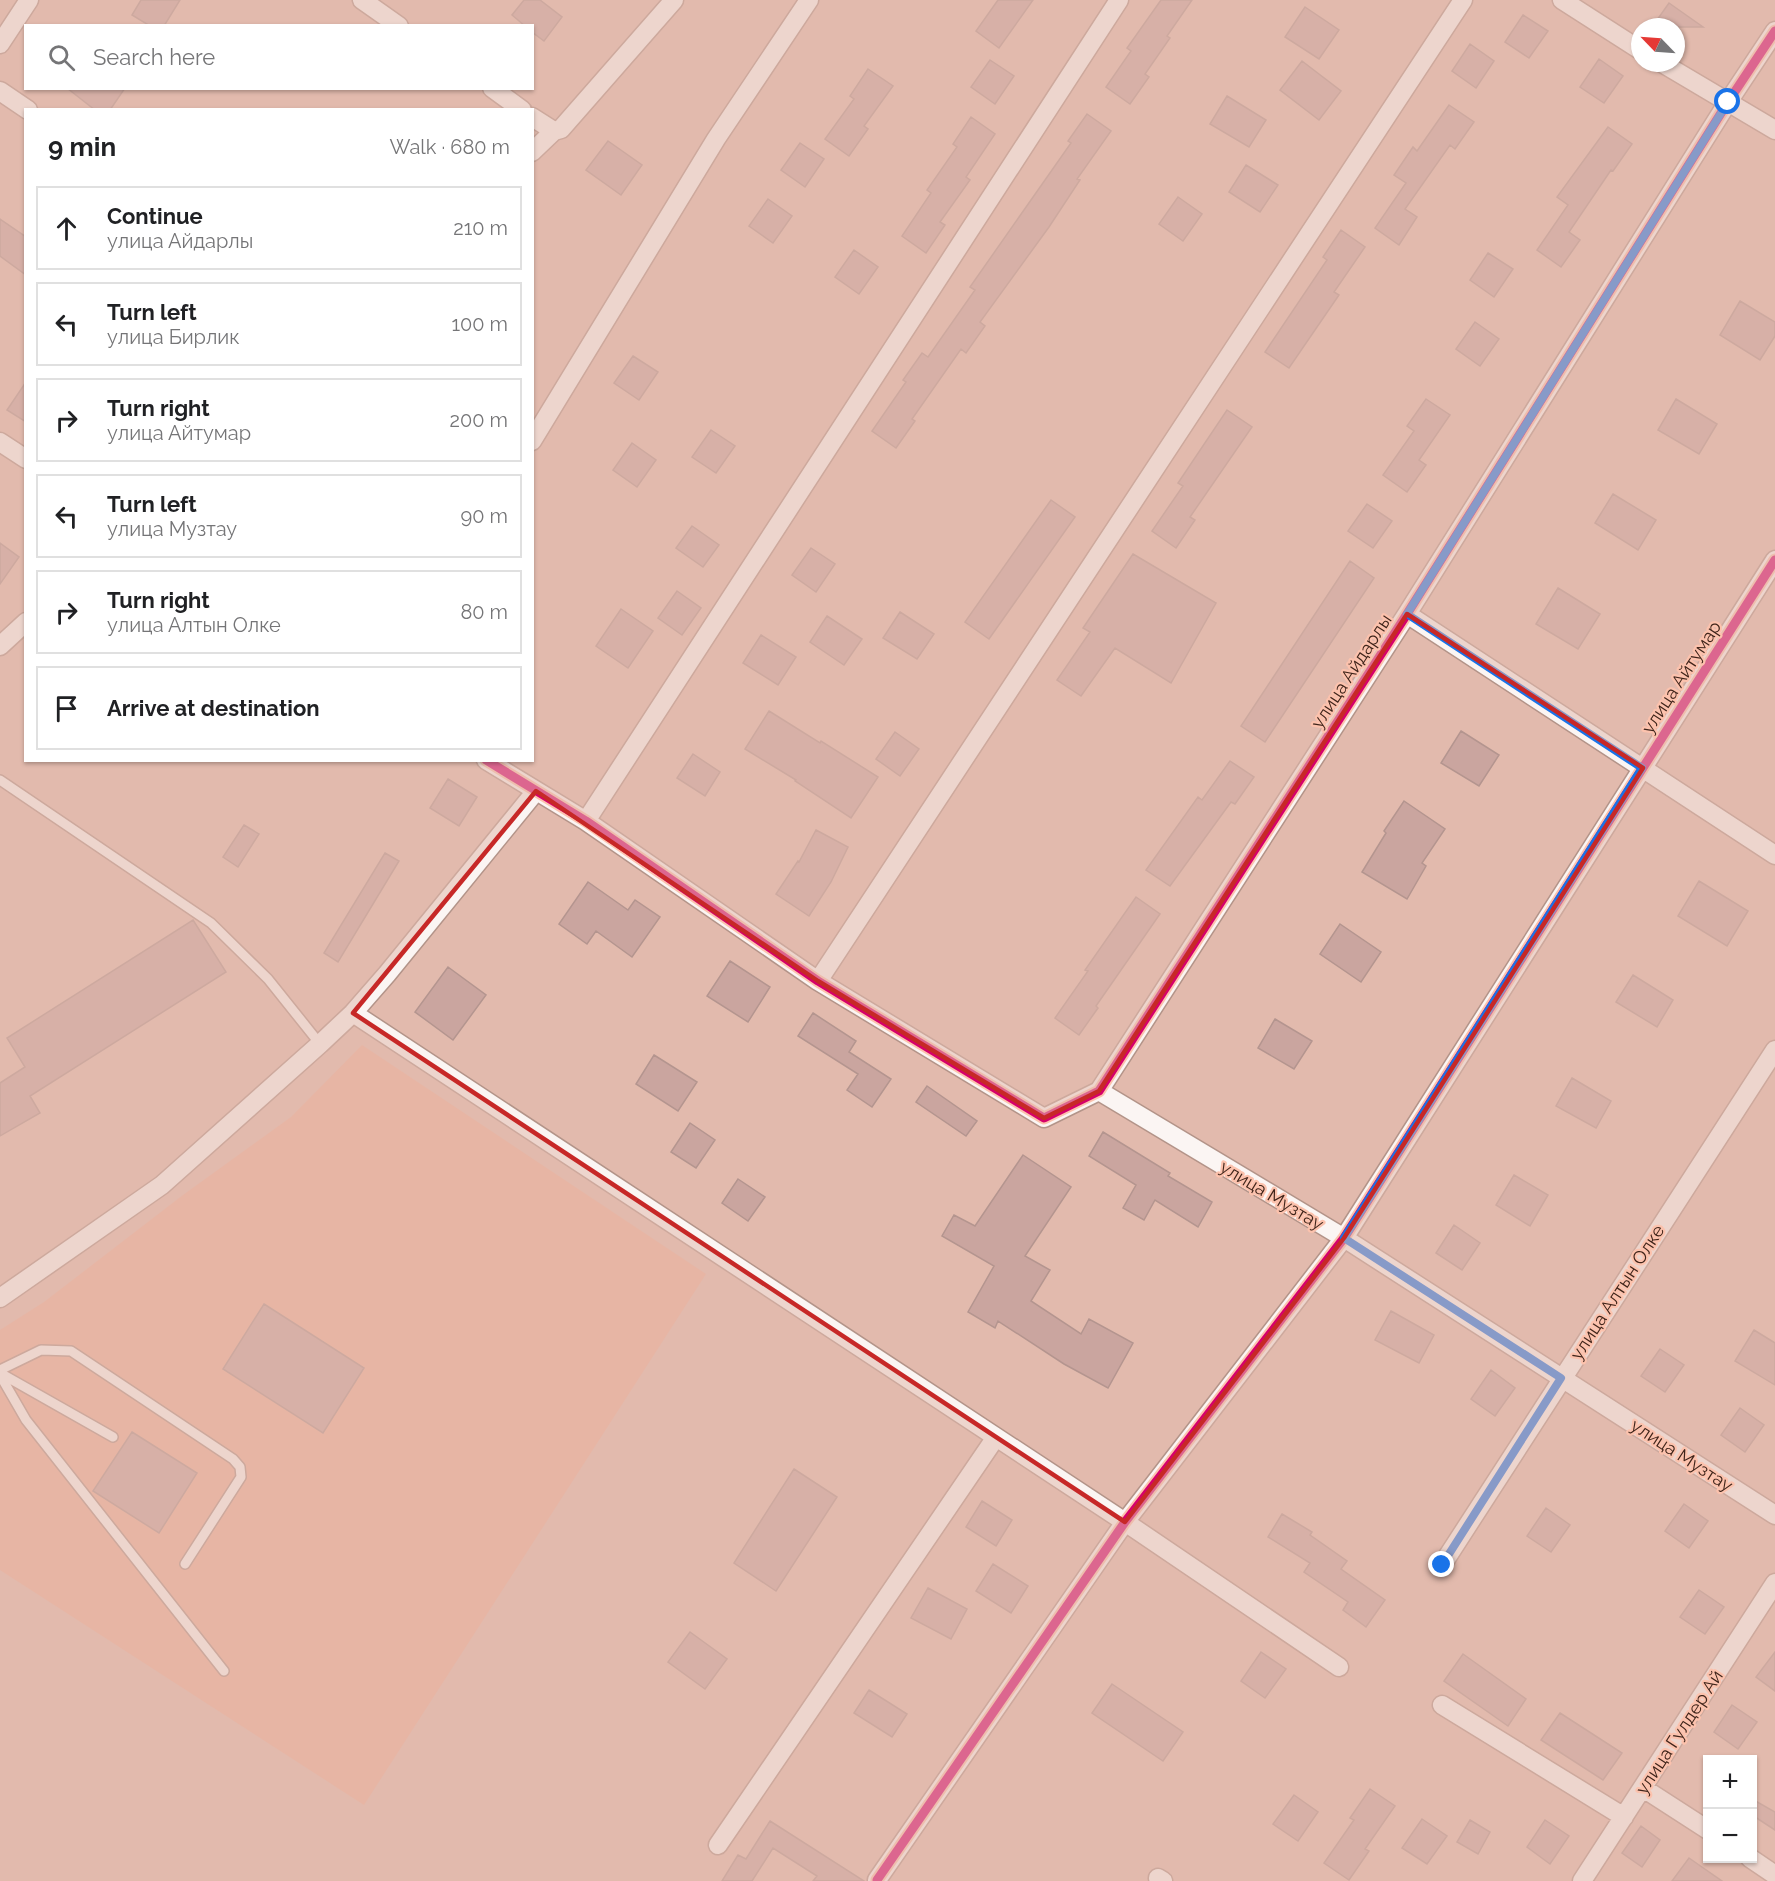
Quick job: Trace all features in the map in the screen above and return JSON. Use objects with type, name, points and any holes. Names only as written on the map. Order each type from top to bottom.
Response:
[{"type":"street","points":[[0,44],[29,0]]},
{"type":"street","points":[[362,0],[396,24]]},
{"type":"street","points":[[534,150],[554,131],[561,129],[674,0]]},
{"type":"street","points":[[534,438],[716,139],[809,0]]},
{"type":"street","points":[[586,821],[1119,0]]},
{"type":"street","points":[[818,981],[1463,0]]},
{"type":"street","points":[[1562,0],[1631,44]]},
{"type":"street","name":"улица Айдарлы","points":[[1099,1091],[1407,614],[1728,102],[1775,31]]},
{"type":"street","points":[[1677,72],[1775,130]]},
{"type":"street","points":[[495,90],[519,108]]},
{"type":"street","points":[[0,91],[25,108]]},
{"type":"street","points":[[534,118],[554,131]]},
{"type":"street","points":[[0,442],[24,458]]},
{"type":"street","name":"улица Айтумар","points":[[877,1880],[1125,1522],[1344,1238],[1775,560]]},
{"type":"street","points":[[1407,614],[1775,855]]},
{"type":"street","points":[[0,646],[24,624]]},
{"type":"street","points":[[489,762],[586,821],[818,981],[1044,1118],[1099,1091]]},
{"type":"street","points":[[0,1298],[162,1185],[321,1044],[353,1013],[387,974],[536,791]]},
{"type":"street","points":[[353,1013],[1125,1522],[1338,1667]]},
{"type":"street","name":"улица Алтын Олке","points":[[1442,1565],[1775,1050]]},
{"type":"street","name":"улица Музтау","points":[[1099,1091],[1344,1238],[1775,1515]]},
{"type":"street","points":[[718,1845],[996,1437]]},
{"type":"street","name":"улица Гулдер Ай","points":[[1582,1881],[1775,1583]]},
{"type":"street","points":[[1442,1706],[1624,1817]]},
{"type":"street","points":[[1643,1788],[1703,1827]]},
{"type":"street","points":[[1757,1863],[1775,1875]]},
{"type":"lane","points":[[0,780],[211,923],[268,979],[321,1044]]},
{"type":"lane","points":[[0,1373],[40,1350],[71,1351],[232,1459],[240,1467],[241,1477],[185,1564]]},
{"type":"lane","points":[[0,1373],[113,1437]]},
{"type":"lane","points":[[0,1373],[26,1420],[224,1671]]},
{"type":"highlighted area","points":[[1407,614],[1643,768],[1344,1238],[1125,1522],[353,1013],[536,791],[818,981],[1044,1118],[1099,1091]]},
{"type":"shaded area","points":[[362,1045],[706,1274],[364,1805],[0,1570],[0,1330],[44,1302],[183,1195],[291,1117]]},
{"type":"building","points":[[141,0],[180,0],[165,24],[147,24],[132,15]]},
{"type":"building","points":[[524,0],[540,0],[562,17],[544,41],[534,34],[534,24],[523,24],[512,15]]},
{"type":"building","points":[[998,0],[1033,0],[999,48],[976,31]]},
{"type":"building","points":[[1161,0],[1192,0],[1167,36],[1170,38],[1145,74],[1149,77],[1130,104],[1106,87],[1131,51],[1127,48]]},
{"type":"building","points":[[1669,3],[1703,27],[1685,27],[1685,18],[1658,18]]},
{"type":"building","points":[[1305,7],[1339,30],[1319,59],[1285,37]]},
{"type":"building","points":[[1523,15],[1548,31],[1529,58],[1505,42]]},
{"type":"building","points":[[1470,44],[1494,61],[1476,88],[1452,71]]},
{"type":"building","points":[[1599,59],[1623,76],[1604,103],[1580,87]]},
{"type":"building","points":[[990,60],[1014,76],[995,104],[971,87]]},
{"type":"building","points":[[1302,61],[1341,91],[1319,120],[1280,90]]},
{"type":"building","points":[[868,69],[893,86],[864,126],[868,129],[849,156],[825,139],[854,99],[850,96]]},
{"type":"building","points":[[70,90],[124,90],[111,108],[92,108]]},
{"type":"building","points":[[1227,96],[1266,120],[1249,147],[1210,124]]},
{"type":"building","points":[[1449,105],[1474,122],[1455,149],[1450,145],[1405,209],[1417,217],[1399,245],[1375,228],[1406,183],[1394,175],[1413,147],[1417,151]]},
{"type":"building","points":[[1087,114],[1111,131],[1077,179],[1080,180],[1049,227],[980,322],[985,326],[966,353],[961,349],[912,419],[915,421],[896,448],[872,431],[906,382],[903,380],[922,353],[928,357],[975,290],[970,287],[1071,143],[1068,141]]},
{"type":"building","points":[[971,117],[995,134],[966,177],[970,180],[940,222],[945,225],[926,253],[902,236],[931,193],[927,190],[957,147],[953,144]]},
{"type":"building","points":[[1608,127],[1632,144],[1613,171],[1611,170],[1569,232],[1580,240],[1561,267],[1537,250],[1568,205],[1557,197]]},
{"type":"building","points":[[608,141],[642,165],[621,195],[586,170]]},
{"type":"building","points":[[800,143],[824,159],[805,187],[781,170]]},
{"type":"building","points":[[1246,165],[1278,185],[1260,212],[1229,192]]},
{"type":"building","points":[[1178,197],[1202,214],[1183,241],[1159,224]]},
{"type":"building","points":[[768,199],[792,216],[773,243],[749,226]]},
{"type":"building","points":[[0,219],[24,236],[24,274],[0,256]]},
{"type":"building","points":[[1341,230],[1365,247],[1334,292],[1339,295],[1289,368],[1265,352],[1327,260],[1323,257]]},
{"type":"building","points":[[854,250],[878,267],[859,294],[835,277]]},
{"type":"building","points":[[1488,253],[1513,269],[1494,297],[1470,280]]},
{"type":"building","points":[[1740,301],[1775,322],[1775,336],[1760,360],[1720,335]]},
{"type":"building","points":[[1475,322],[1499,339],[1480,366],[1456,349]]},
{"type":"building","points":[[633,356],[658,372],[639,400],[614,383]]},
{"type":"building","points":[[24,385],[24,421],[7,410]]},
{"type":"building","points":[[1426,399],[1450,415],[1419,460],[1426,465],[1407,492],[1383,475],[1414,431],[1407,426]]},
{"type":"building","points":[[1676,399],[1717,424],[1699,454],[1658,430]]},
{"type":"building","points":[[1227,410],[1252,427],[1190,517],[1195,520],[1176,548],[1152,531],[1183,486],[1178,483]]},
{"type":"building","points":[[711,430],[735,446],[716,473],[692,457]]},
{"type":"building","points":[[632,443],[656,460],[637,487],[613,470]]},
{"type":"building","points":[[1613,494],[1656,520],[1638,550],[1595,523]]},
{"type":"building","points":[[1051,500],[1075,517],[989,639],[965,622]]},
{"type":"building","points":[[1367,504],[1392,521],[1373,548],[1348,531]]},
{"type":"building","points":[[692,526],[719,545],[703,567],[676,548]]},
{"type":"building","points":[[0,543],[19,557],[0,584]]},
{"type":"building","points":[[811,548],[835,564],[816,592],[792,575]]},
{"type":"building","points":[[1133,554],[1216,603],[1171,683],[1115,648],[1081,696],[1057,680],[1090,632],[1083,628]]},
{"type":"building","points":[[1350,561],[1374,578],[1265,742],[1241,726]]},
{"type":"building","points":[[1558,588],[1600,614],[1578,649],[1536,624]]},
{"type":"building","points":[[677,591],[701,608],[682,635],[658,618]]},
{"type":"building","points":[[621,609],[653,631],[628,668],[596,646]]},
{"type":"building","points":[[900,612],[934,634],[917,659],[883,638]]},
{"type":"building","points":[[827,616],[862,639],[844,665],[810,642]]},
{"type":"building","points":[[761,635],[796,657],[778,685],[743,663]]},
{"type":"building","points":[[769,711],[878,777],[851,818],[796,780],[745,749]]},
{"type":"building","points":[[1461,731],[1499,755],[1479,786],[1441,763]]},
{"type":"building","points":[[895,732],[919,749],[900,776],[876,759]]},
{"type":"building","points":[[693,754],[720,772],[705,796],[677,778]]},
{"type":"building","points":[[1230,761],[1254,777],[1235,804],[1231,802],[1170,886],[1146,870],[1198,797],[1202,800]]},
{"type":"building","points":[[448,779],[477,797],[459,826],[430,808]]},
{"type":"building","points":[[1404,801],[1445,829],[1422,863],[1426,866],[1407,899],[1362,872],[1386,833],[1384,831]]},
{"type":"building","points":[[244,825],[259,834],[238,867],[223,857]]},
{"type":"building","points":[[816,830],[848,847],[831,882],[809,916],[776,894],[799,862]]},
{"type":"building","points":[[385,853],[399,861],[338,962],[324,953]]},
{"type":"building","points":[[1699,881],[1748,911],[1727,946],[1678,916]]},
{"type":"building","points":[[588,882],[628,910],[635,900],[660,917],[632,957],[596,931],[587,944],[559,924]]},
{"type":"building","points":[[1136,897],[1160,914],[1096,1006],[1098,1008],[1079,1035],[1055,1018]]},
{"type":"building","points":[[193,920],[226,972],[30,1096],[40,1113],[0,1136],[0,1083],[25,1067],[7,1038]]},
{"type":"building","points":[[1340,924],[1381,952],[1361,982],[1320,954]]},
{"type":"building","points":[[730,961],[770,987],[748,1022],[707,996]]},
{"type":"building","points":[[448,967],[486,995],[453,1040],[415,1012]]},
{"type":"building","points":[[1633,975],[1673,1000],[1657,1027],[1616,1002]]},
{"type":"building","points":[[813,1013],[856,1041],[849,1052],[891,1079],[872,1107],[847,1090],[858,1074],[798,1036]]},
{"type":"building","points":[[1275,1019],[1312,1041],[1294,1069],[1258,1048]]},
{"type":"building","points":[[654,1055],[697,1082],[678,1111],[636,1084]]},
{"type":"building","points":[[1572,1078],[1611,1101],[1596,1128],[1556,1106]]},
{"type":"building","points":[[927,1086],[977,1121],[966,1136],[916,1102]]},
{"type":"building","points":[[690,1123],[715,1140],[696,1168],[671,1152]]},
{"type":"building","points":[[1103,1132],[1170,1173],[1168,1176],[1212,1202],[1198,1227],[1155,1200],[1144,1220],[1123,1208],[1136,1185],[1089,1156]]},
{"type":"building","points":[[1023,1155],[1071,1187],[1025,1256],[1050,1270],[1031,1301],[1081,1334],[1089,1319],[1133,1343],[1108,1388],[1064,1364],[998,1321],[995,1328],[968,1312],[994,1266],[942,1236],[954,1215],[975,1226]]},
{"type":"building","points":[[1514,1175],[1548,1195],[1530,1226],[1496,1205]]},
{"type":"building","points":[[738,1179],[765,1197],[748,1221],[722,1203]]},
{"type":"building","points":[[1454,1225],[1480,1243],[1462,1270],[1436,1253]]},
{"type":"building","points":[[264,1304],[364,1368],[323,1433],[223,1369]]},
{"type":"building","points":[[1391,1311],[1434,1335],[1419,1363],[1375,1340]]},
{"type":"building","points":[[1754,1330],[1775,1343],[1775,1385],[1735,1361]]},
{"type":"building","points":[[1660,1349],[1684,1365],[1665,1392],[1641,1376]]},
{"type":"building","points":[[1491,1370],[1515,1388],[1495,1416],[1471,1399]]},
{"type":"building","points":[[1740,1408],[1764,1425],[1745,1452],[1721,1435]]},
{"type":"building","points":[[132,1432],[197,1473],[159,1533],[93,1491]]},
{"type":"building","points":[[794,1469],[837,1497],[776,1591],[734,1563]]},
{"type":"building","points":[[982,1501],[1012,1520],[996,1546],[966,1527]]},
{"type":"building","points":[[1684,1504],[1708,1521],[1689,1548],[1665,1531]]},
{"type":"building","points":[[1546,1508],[1570,1525],[1551,1552],[1527,1536]]},
{"type":"building","points":[[1282,1514],[1312,1532],[1310,1535],[1347,1561],[1341,1569],[1385,1600],[1366,1627],[1343,1610],[1348,1602],[1304,1572],[1310,1563],[1268,1537]]},
{"type":"building","points":[[993,1564],[1028,1586],[1011,1613],[976,1591]]},
{"type":"building","points":[[928,1588],[967,1609],[951,1639],[911,1618]]},
{"type":"building","points":[[1699,1590],[1724,1607],[1705,1634],[1680,1617]]},
{"type":"building","points":[[690,1632],[727,1659],[705,1689],[668,1662]]},
{"type":"building","points":[[1261,1652],[1286,1669],[1265,1698],[1241,1681]]},
{"type":"building","points":[[1775,1652],[1775,1691],[1756,1677]]},
{"type":"building","points":[[1463,1654],[1526,1699],[1508,1726],[1444,1681]]},
{"type":"building","points":[[1112,1684],[1183,1732],[1163,1761],[1092,1713]]},
{"type":"building","points":[[869,1690],[907,1714],[892,1737],[854,1713]]},
{"type":"building","points":[[1732,1705],[1757,1722],[1738,1749],[1714,1732]]},
{"type":"building","points":[[1560,1713],[1622,1753],[1603,1780],[1541,1740]]},
{"type":"building","points":[[1370,1789],[1395,1806],[1365,1849],[1369,1851],[1349,1880],[1324,1863],[1354,1820],[1350,1818]]},
{"type":"building","points":[[1294,1795],[1318,1812],[1298,1841],[1273,1824]]},
{"type":"building","points":[[1757,1802],[1775,1812],[1775,1830],[1757,1818]]},
{"type":"building","points":[[1422,1819],[1447,1836],[1427,1864],[1402,1848]]},
{"type":"building","points":[[1470,1820],[1490,1832],[1478,1854],[1457,1842]]},
{"type":"building","points":[[1545,1820],[1569,1836],[1550,1864],[1527,1847]]},
{"type":"building","points":[[770,1821],[864,1881],[813,1881],[817,1876],[773,1848],[752,1881],[722,1881],[738,1855],[746,1859]]},
{"type":"building","points":[[1641,1826],[1660,1840],[1642,1867],[1622,1853]]},
{"type":"building","points":[[1689,1858],[1722,1881],[1672,1881]]},
{"type":"cycle path","points":[[489,762],[586,821],[818,981],[1044,1118],[1099,1091],[1407,614],[1728,102],[1775,31]]},
{"type":"cycle path","points":[[877,1880],[1125,1522],[1344,1238],[1775,560]]},
{"type":"route","points":[[1442,1565],[1561,1378],[1344,1238],[1642,768],[1407,614],[1728,102]]}]
